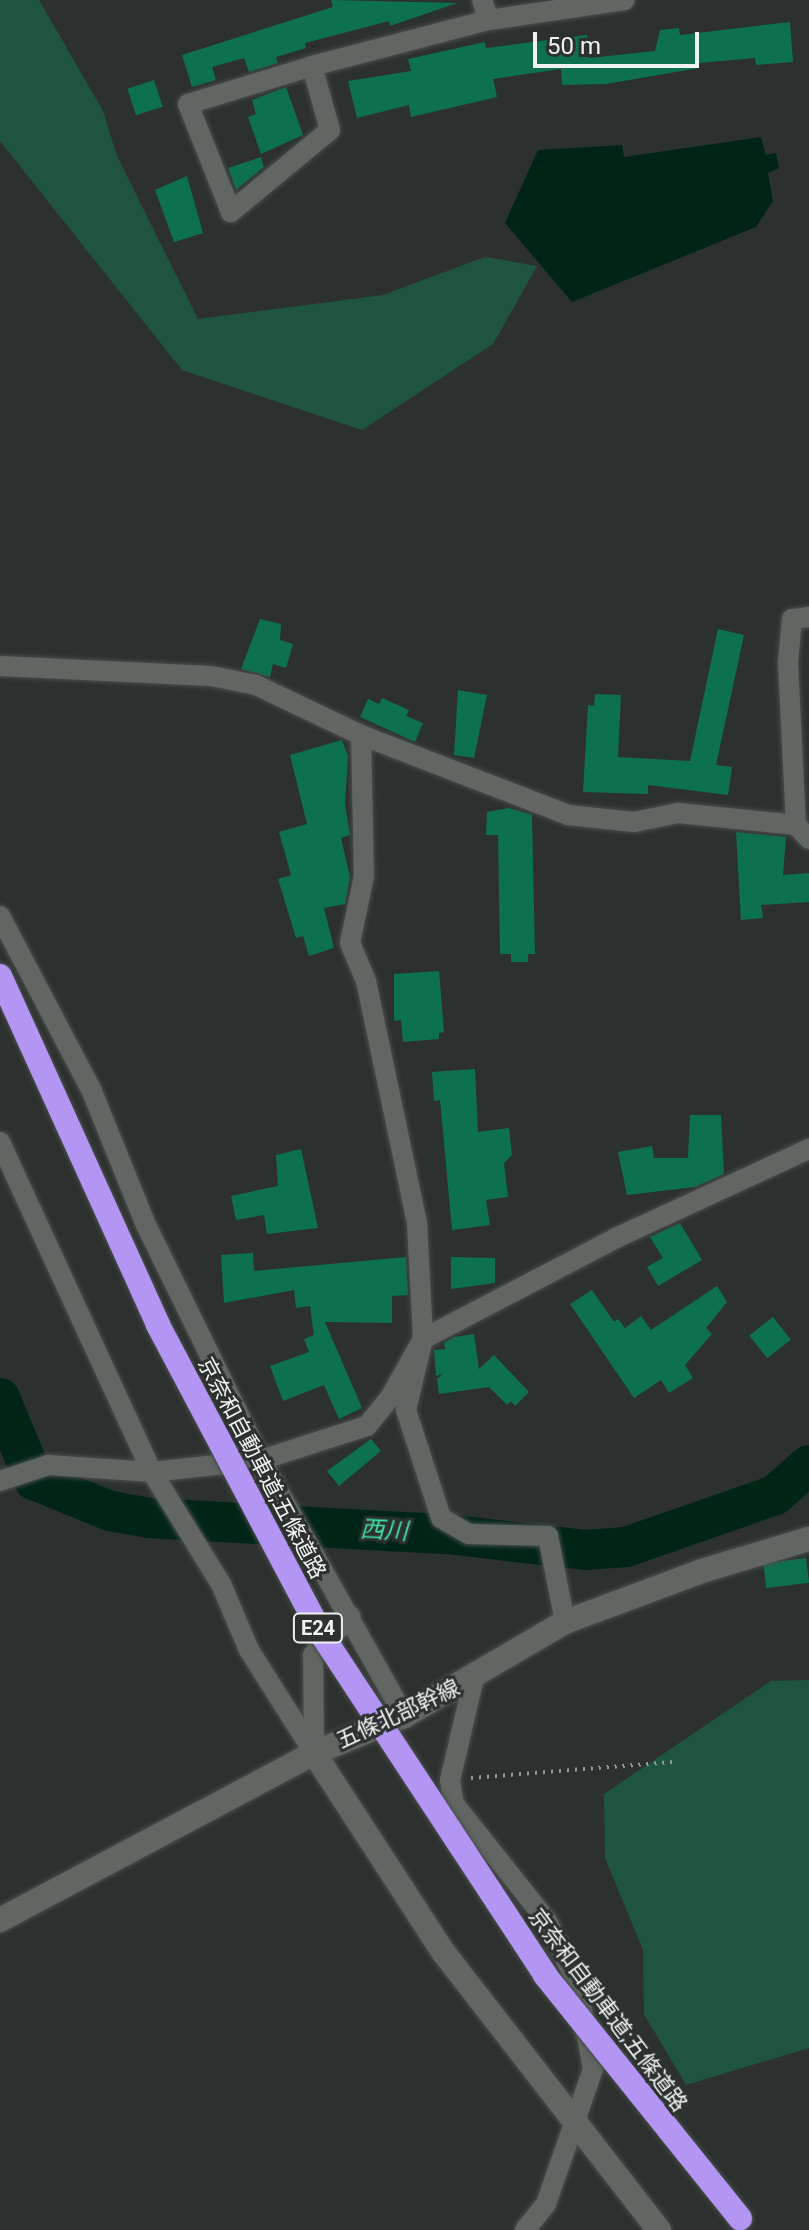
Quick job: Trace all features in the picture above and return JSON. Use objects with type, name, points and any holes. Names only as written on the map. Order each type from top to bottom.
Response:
[{"type":"highway","name":"京奈和自動車道;五條道路","points":[[0,976],[158,1325],[322,1635],[545,1975],[740,2218]]},
{"type":"street","points":[[482,0],[489,20]]},
{"type":"street","points":[[312,66],[330,130],[231,212],[188,104],[312,66],[489,20],[555,5],[625,0]]},
{"type":"street","points":[[0,666],[211,676],[256,685],[361,735],[568,815],[634,822],[678,813],[803,832],[788,662],[792,619],[809,617]]},
{"type":"street","points":[[361,735],[364,876],[350,943],[366,981],[400,1125],[417,1223],[423,1339],[406,1410],[441,1518],[469,1534],[548,1536],[565,1622]]},
{"type":"street","points":[[0,916],[91,1089],[146,1225],[261,1460],[333,1583],[404,1716]]},
{"type":"street","points":[[0,1142],[152,1472],[221,1584],[249,1650],[444,1953],[659,2230]]},
{"type":"street","points":[[8,1479],[48,1465],[152,1472],[261,1460],[367,1426],[390,1398],[423,1339],[616,1238],[809,1149]]},
{"type":"street","name":"五條北部幹線","points":[[0,1920],[314,1753],[404,1716],[474,1678],[565,1622],[705,1570],[809,1539]]},
{"type":"street","points":[[314,1753],[313,1655],[351,1616]]},
{"type":"street","points":[[474,1678],[450,1780],[454,1804],[547,1921],[577,1983],[593,2069],[546,2204],[525,2230]]},
{"type":"path","points":[[450,1780],[676,1762]]},
{"type":"shaded area","points":[[0,0],[39,0],[103,111],[117,156],[198,319],[383,295],[485,257],[537,266],[493,344],[362,430],[182,370],[0,141]]},
{"type":"shaded area","points":[[761,137],[766,155],[776,153],[779,168],[768,173],[773,201],[756,227],[572,302],[505,223],[538,150],[622,145],[624,157]]},
{"type":"shaded area","points":[[809,1680],[809,2048],[686,2085],[644,2014],[643,1950],[605,1858],[604,1794],[771,1681]]},
{"type":"building","points":[[331,0],[457,3],[390,26],[389,21],[305,43],[306,48],[276,57],[278,63],[249,72],[244,58],[212,67],[216,80],[192,87],[182,55],[333,7]]},
{"type":"building","points":[[790,22],[793,62],[756,65],[755,58],[699,63],[699,68],[606,84],[562,85],[561,69],[493,79],[497,97],[411,117],[409,105],[357,118],[348,81],[411,71],[408,59],[485,42],[486,48],[587,35],[589,58],[655,51],[660,30],[679,28],[680,35]]},
{"type":"building","points":[[154,80],[163,107],[136,115],[127,89]]},
{"type":"building","points":[[286,87],[303,135],[261,154],[248,117],[256,114],[252,100]]},
{"type":"building","points":[[261,157],[264,167],[236,190],[228,168]]},
{"type":"building","points":[[187,176],[203,233],[174,242],[155,190]]},
{"type":"building","points":[[260,619],[281,624],[280,640],[293,644],[286,668],[273,664],[270,677],[241,669]]},
{"type":"building","points":[[718,629],[744,635],[716,765],[732,767],[728,795],[648,785],[648,794],[583,792],[588,705],[594,706],[595,694],[621,695],[618,757],[690,761]]},
{"type":"building","points":[[458,690],[487,695],[474,758],[454,755]]},
{"type":"building","points":[[382,698],[409,710],[406,716],[423,723],[415,742],[360,717],[368,699],[379,704]]},
{"type":"building","points":[[342,740],[348,756],[345,804],[350,835],[341,838],[350,877],[345,904],[324,908],[334,948],[309,956],[303,936],[296,938],[278,879],[291,875],[279,832],[307,824],[290,755]]},
{"type":"building","points":[[509,808],[532,815],[535,954],[528,954],[528,962],[511,962],[511,954],[500,954],[498,835],[486,835],[487,812]]},
{"type":"building","points":[[736,832],[786,837],[783,875],[809,873],[809,902],[761,905],[763,918],[741,920]]},
{"type":"building","points":[[439,971],[444,1032],[439,1033],[439,1039],[403,1042],[401,1020],[394,1021],[394,974]]},
{"type":"building","points":[[475,1069],[478,1132],[509,1128],[512,1155],[504,1163],[508,1197],[486,1200],[490,1225],[452,1230],[440,1100],[434,1101],[432,1072]]},
{"type":"building","points":[[690,1115],[721,1115],[724,1174],[695,1187],[627,1195],[618,1152],[652,1146],[654,1158],[688,1158]]},
{"type":"building","points":[[301,1149],[318,1228],[267,1234],[264,1215],[236,1220],[231,1196],[278,1186],[276,1155]]},
{"type":"building","points":[[680,1223],[702,1260],[658,1286],[647,1267],[663,1258],[650,1237]]},
{"type":"building","points":[[253,1253],[254,1271],[406,1257],[408,1295],[392,1296],[392,1323],[325,1322],[362,1408],[339,1419],[324,1385],[283,1401],[270,1366],[309,1352],[304,1339],[314,1335],[310,1306],[296,1308],[294,1290],[224,1303],[221,1255]]},
{"type":"building","points":[[451,1257],[495,1258],[495,1283],[451,1289]]},
{"type":"building","points":[[717,1286],[727,1302],[706,1328],[712,1334],[685,1365],[693,1378],[669,1393],[661,1380],[634,1398],[570,1304],[592,1290],[614,1322],[618,1319],[625,1328],[641,1316],[651,1330]]},
{"type":"building","points":[[773,1317],[791,1340],[767,1358],[749,1335]]},
{"type":"building","points":[[474,1334],[479,1369],[494,1355],[529,1392],[515,1406],[511,1401],[507,1405],[489,1387],[439,1394],[437,1379],[443,1373],[436,1376],[434,1350],[445,1349],[444,1343],[454,1337]]},
{"type":"building","points":[[371,1439],[381,1451],[339,1486],[327,1471]]},
{"type":"building","points":[[806,1558],[809,1583],[766,1588],[763,1563]]},
{"type":"waterway","name":"西川","points":[[0,1398],[34,1480],[110,1511],[148,1518],[447,1534],[585,1550],[626,1547],[775,1495],[809,1465]]}]
